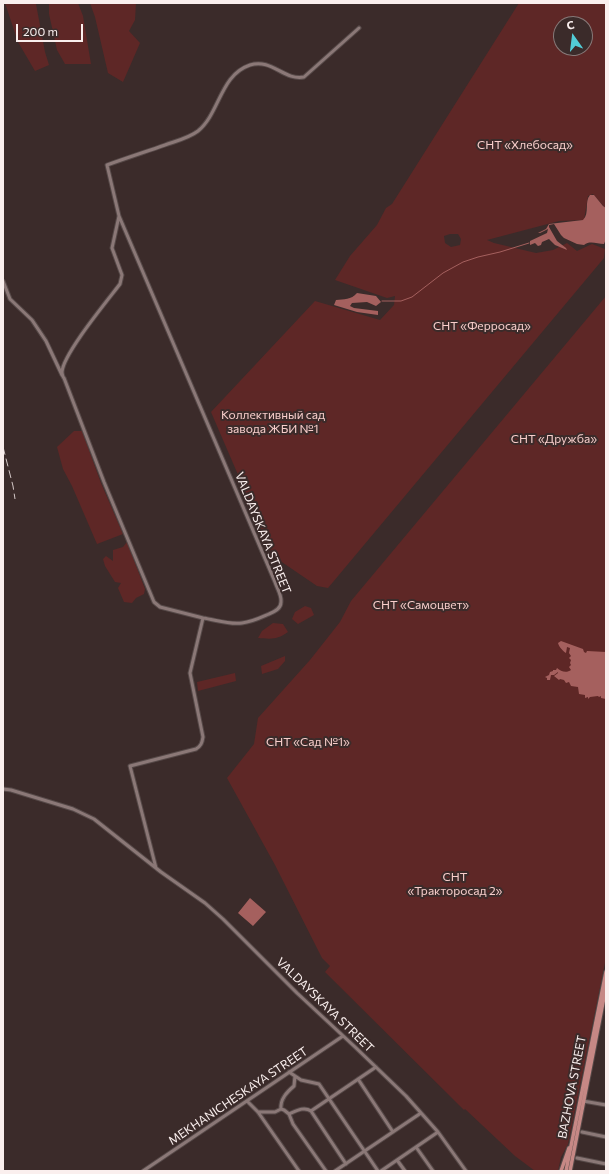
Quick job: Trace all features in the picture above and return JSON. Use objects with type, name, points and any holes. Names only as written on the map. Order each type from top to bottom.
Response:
[{"type":"main road","points":[[600,1008],[606,972]]},
{"type":"main road","points":[[600,1008],[606,987]]},
{"type":"main road","points":[[600,1008],[606,1009]]},
{"type":"main road","name":"BAZHOVA STREET","points":[[570,1171],[600,1008]]},
{"type":"main road","name":"BAZHOVA STREET","points":[[566,1171],[600,1008]]},
{"type":"main road","points":[[561,1171],[572,1140]]},
{"type":"street","points":[[156,868],[130,766],[196,750],[200,747],[203,737],[190,673],[203,618],[160,607],[154,602],[104,482],[62,372],[72,349],[120,284],[122,275],[112,248],[119,216],[107,165],[192,135],[205,124],[230,78],[248,65],[263,63],[271,65],[297,78],[304,77],[359,28]]},
{"type":"street","name":"VALDAYSKAYA STREET","points":[[119,216],[281,598],[281,603],[278,610],[253,621],[238,624],[203,618]]},
{"type":"street","points":[[3,281],[10,299],[32,320],[46,341],[64,378]]},
{"type":"street","name":"VALDAYSKAYA STREET","points":[[3,789],[11,790],[73,809],[94,819],[156,868],[224,918],[297,993],[376,1067],[421,1113],[438,1132],[466,1171]]},
{"type":"street","name":"MEKHANICHESKAYA STREET","points":[[143,1171],[343,1036]]},
{"type":"street","points":[[311,1111],[376,1067]]},
{"type":"street","points":[[289,1072],[306,1082],[316,1082],[319,1084],[380,1171],[438,1132]]},
{"type":"street","points":[[281,1109],[284,1096],[294,1086],[295,1076]]},
{"type":"street","points":[[358,1079],[393,1132]]},
{"type":"street","points":[[247,1101],[258,1112],[299,1171]]},
{"type":"street","points":[[583,1101],[606,1105]]},
{"type":"street","points":[[289,1114],[305,1108],[311,1111],[346,1164]]},
{"type":"street","points":[[258,1112],[275,1112],[281,1109]]},
{"type":"street","points":[[281,1109],[289,1114],[293,1124],[326,1171]]},
{"type":"street","points":[[335,1171],[421,1113]]},
{"type":"street","points":[[582,1132],[606,1137]]},
{"type":"street","points":[[416,1147],[433,1171]]},
{"type":"street","points":[[577,1158],[606,1164]]},
{"type":"street","points":[[398,1160],[405,1171]]},
{"type":"green space","points":[[5,3],[36,4],[45,52],[49,65],[35,71],[18,42]]},
{"type":"green space","points":[[49,3],[78,3],[83,16],[91,64],[65,64],[57,50],[49,14]]},
{"type":"green space","points":[[90,3],[136,3],[135,20],[129,31],[140,43],[123,82],[108,73],[95,17]]},
{"type":"green space","points":[[519,3],[606,3],[606,209],[593,194],[588,196],[584,220],[559,221],[487,240],[536,253],[553,250],[567,243],[577,251],[592,244],[605,249],[604,258],[328,588],[317,586],[273,556],[211,412],[315,301],[380,320],[394,305],[395,296],[387,298],[335,280],[350,256],[377,225],[386,208],[392,204]],"holes":[[[458,234],[461,239],[460,245],[451,247],[445,243],[444,236]]]},
{"type":"green space","name":"СНТ «Тракторосад 2»","points":[[606,296],[606,958],[568,1144],[561,1157],[558,1171],[535,1171],[515,1156],[465,1109],[464,1110],[325,972],[330,966],[322,958],[275,865],[227,778],[254,744],[258,718],[310,660],[340,622],[351,601]]},
{"type":"green space","points":[[74,431],[82,431],[101,483],[123,534],[97,544],[63,469],[57,447]]},
{"type":"green space","points":[[127,542],[145,589],[144,594],[136,598],[132,603],[124,602],[118,588],[121,583],[115,582],[105,566],[103,559],[106,556],[113,561],[113,550],[123,547]]},
{"type":"green space","points":[[305,606],[311,608],[314,615],[298,624],[292,619],[295,612]]},
{"type":"green space","points":[[273,623],[283,624],[288,632],[274,638],[258,638],[262,631]]},
{"type":"green space","points":[[285,656],[285,661],[278,669],[262,674],[261,666]]},
{"type":"green space","points":[[235,673],[236,681],[198,691],[197,682]]},
{"type":"shaded area","points":[[590,195],[594,195],[606,208],[606,239],[604,244],[591,242],[584,245],[577,244],[564,238],[554,224],[549,225],[549,227],[557,241],[567,250],[555,245],[549,239],[542,242],[541,245],[538,246],[535,243],[530,245],[530,241],[547,233],[548,229],[538,233],[546,229],[549,224],[583,220],[586,214],[587,201]]},
{"type":"shaded area","points":[[357,293],[376,296],[381,302],[376,306],[367,302],[352,303],[350,306],[354,308],[378,311],[378,315],[357,312],[334,305],[336,300],[350,298]]},
{"type":"shaded area","points":[[561,641],[583,649],[586,653],[587,651],[606,652],[606,699],[601,698],[601,696],[590,697],[588,699],[588,697],[585,698],[585,695],[579,694],[578,687],[571,686],[569,682],[566,683],[564,680],[559,680],[554,676],[558,672],[551,675],[550,680],[547,680],[545,677],[557,668],[564,672],[571,670],[569,667],[571,665],[571,660],[569,658],[571,656],[569,653],[570,648],[567,647],[566,653],[561,649],[558,643]]},
{"type":"shaded area","points":[[250,898],[266,912],[253,926],[238,913]]},
{"type":"waterway","points":[[382,301],[401,301],[412,297],[443,273],[463,262],[529,243]]},
{"type":"railway","points":[[3,447],[15,499]]},
{"type":"park label","name":"СНТ «Хлебосад»","points":[[525,145]]},
{"type":"park label","name":"СНТ «Ферросад»","points":[[482,326]]},
{"type":"park label","name":"Коллективный сад завода ЖБИ №1","points":[[273,422]]},
{"type":"park label","name":"СНТ «Дружба»","points":[[554,439]]},
{"type":"park label","name":"СНТ «Самоцвет»","points":[[421,605]]},
{"type":"park label","name":"СНТ «Сад №1»","points":[[308,742]]}]
